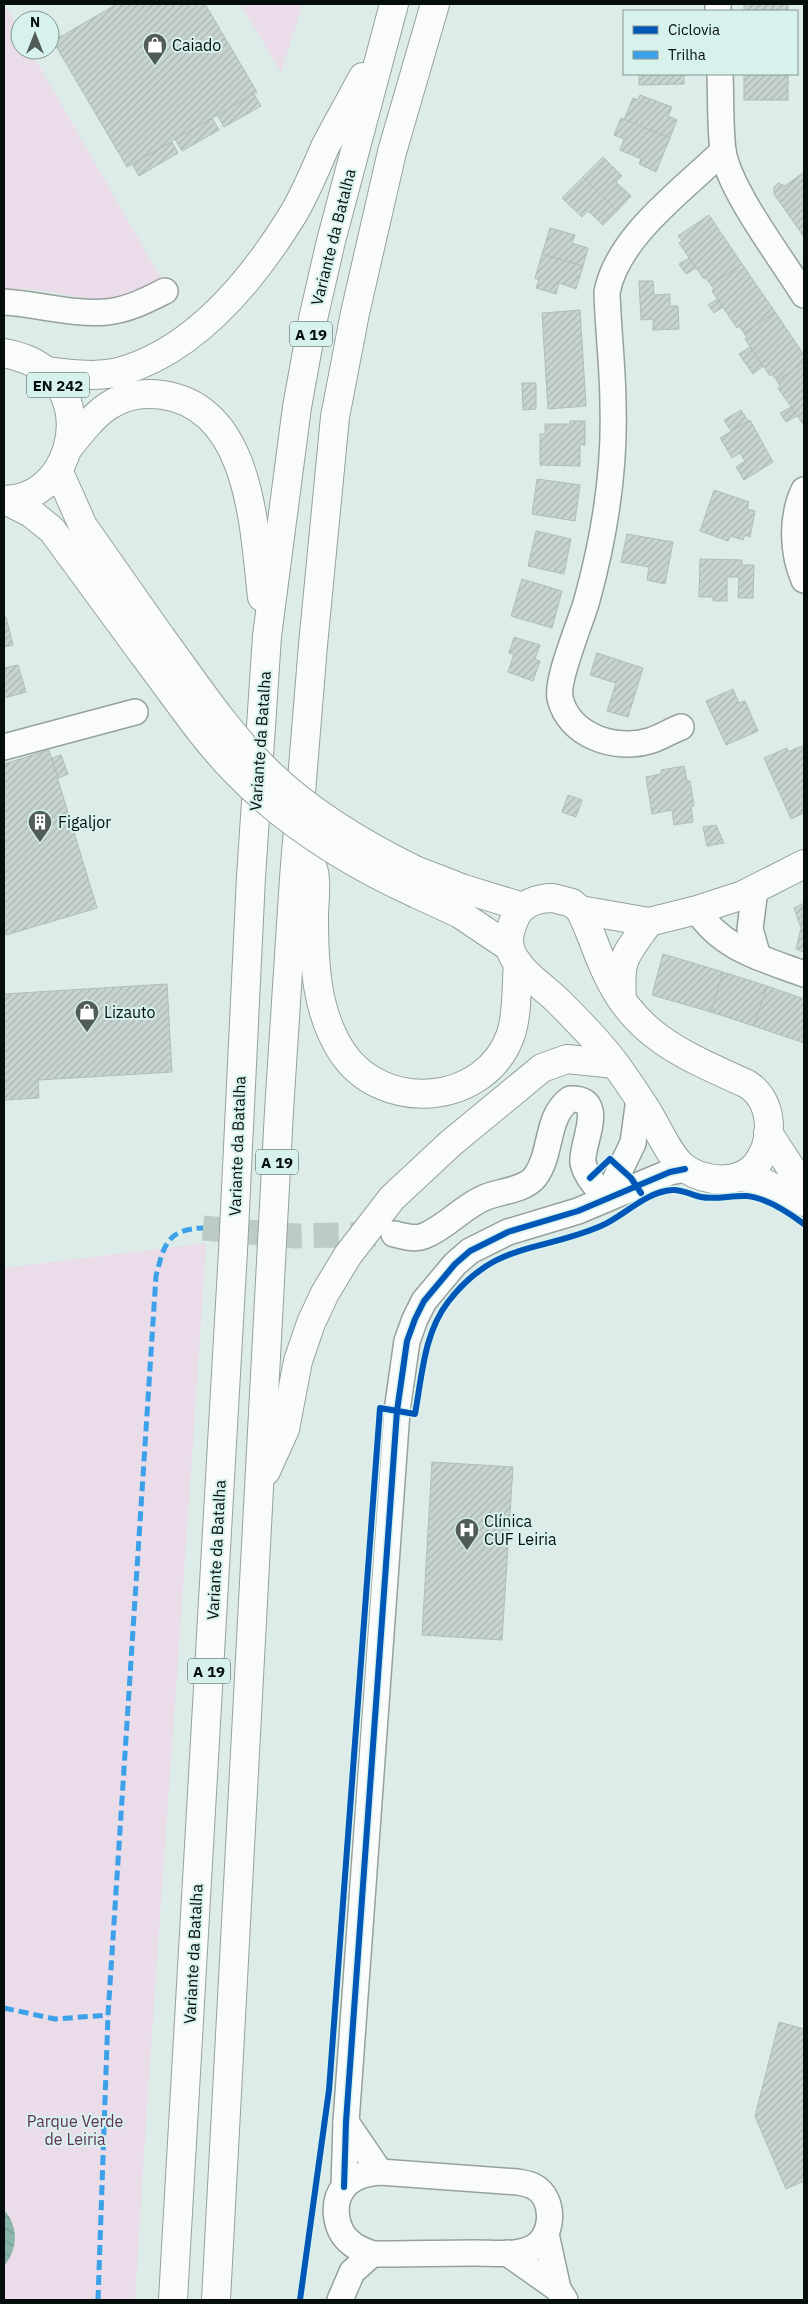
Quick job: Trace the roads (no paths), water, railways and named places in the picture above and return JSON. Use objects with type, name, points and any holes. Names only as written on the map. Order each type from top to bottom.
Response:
[{"type":"main road","name":"Variante da Batalha","points":[[173,2300],[232,1271],[250,877],[267,636],[297,406],[313,319],[331,241],[394,4]]},
{"type":"main road","name":"A 19","points":[[216,2300],[279,1111],[313,645],[336,417],[367,257],[395,143],[435,4]]},
{"type":"main road","points":[[46,371],[99,374],[121,371],[159,355],[181,342],[211,316],[241,286],[266,255],[294,214],[327,145],[384,38]]},
{"type":"main road","name":"EN 242","points":[[4,353],[25,358],[46,371],[60,387],[69,406],[72,426],[63,458]]},
{"type":"main road","points":[[5,500],[27,495],[44,485],[94,416],[111,403],[131,396],[149,393],[184,400],[203,411],[217,424],[236,458],[243,476],[254,528],[267,636]]},
{"type":"main road","points":[[63,458],[83,526],[202,734],[265,800],[344,858],[416,882],[464,889],[523,907]]},
{"type":"main road","points":[[5,500],[31,512],[52,530],[152,645]]},
{"type":"main road","points":[[298,838],[314,872],[314,955],[318,994],[343,1053],[362,1073],[380,1084],[404,1093],[435,1094],[467,1085],[478,1079],[495,1060],[511,1034],[515,1005],[514,955],[513,923],[523,907],[540,899],[553,898],[572,903],[580,910],[601,963],[622,1001],[637,1020],[657,1038],[696,1061],[754,1089],[763,1100],[768,1113],[768,1133],[760,1159],[748,1172],[727,1180],[698,1175],[686,1169],[676,1160],[615,1064],[570,1013],[514,955],[416,882]]},
{"type":"main road","points":[[580,910],[649,922],[697,910],[755,889],[804,864]]},
{"type":"main road","points":[[622,1001],[622,962],[649,922]]},
{"type":"main road","points":[[259,1486],[285,1429],[298,1361],[311,1323],[336,1274],[375,1218],[392,1198],[450,1143],[542,1068],[567,1059],[615,1064]]},
{"type":"main road","points":[[768,1133],[804,1188]]},
{"type":"main road","points":[[740,1176],[764,1183],[804,1202]]},
{"type":"street","points":[[720,75],[723,152],[741,196],[804,295]]},
{"type":"street","points":[[681,727],[650,740],[639,742],[604,741],[586,732],[570,719],[565,712],[559,692],[587,600],[604,520],[612,461],[613,406],[607,292],[610,276],[626,250],[650,221],[723,152]]},
{"type":"street","points":[[4,302],[91,312],[108,312],[129,308],[165,292]]},
{"type":"street","points":[[804,490],[796,514],[795,547],[804,580]]},
{"type":"street","points":[[4,747],[135,712]]},
{"type":"street","points":[[755,889],[750,929],[758,957]]},
{"type":"street","points":[[697,910],[706,925],[741,951],[804,974]]},
{"type":"street","points":[[394,1234],[410,1238],[422,1237],[436,1230],[469,1205],[485,1197],[521,1186],[534,1179],[548,1152],[556,1114],[570,1099],[583,1101],[589,1108],[590,1125],[584,1148],[583,1164],[586,1172],[606,1199]]},
{"type":"street","points":[[606,1199],[633,1143],[639,1099]]},
{"type":"street","points":[[344,2187],[365,2174],[380,2172],[518,2182],[534,2186],[543,2195],[549,2208],[550,2222],[546,2234],[530,2249],[507,2253],[372,2254],[352,2244],[342,2234],[337,2219],[336,2204],[344,2187],[343,2168],[346,2122],[397,1411],[407,1341],[424,1301],[438,1281],[470,1251],[508,1232],[578,1211],[670,1172],[686,1169]]},
{"type":"street","points":[[346,2122],[380,2172]]},
{"type":"street","points":[[546,2234],[562,2294]]},
{"type":"street","points":[[507,2253],[562,2294]]},
{"type":"street","points":[[340,2300],[352,2272],[372,2254]]},
{"type":"water","points":[[4,2210],[12,2224],[15,2238],[12,2252],[4,2266]]},
{"type":"tunnel","points":[[203,1228],[295,1236],[379,1234]]},
{"type":"place","name":"Caiado","points":[[155,66]]},
{"type":"place","name":"Figaljor","points":[[40,843]]},
{"type":"place","name":"Lizauto","points":[[87,1033]]},
{"type":"place","name":"Clínica CUF Leiria","points":[[467,1551]]},
{"type":"park label","name":"Parque Verde de Leiria","points":[[75,2130]]}]
